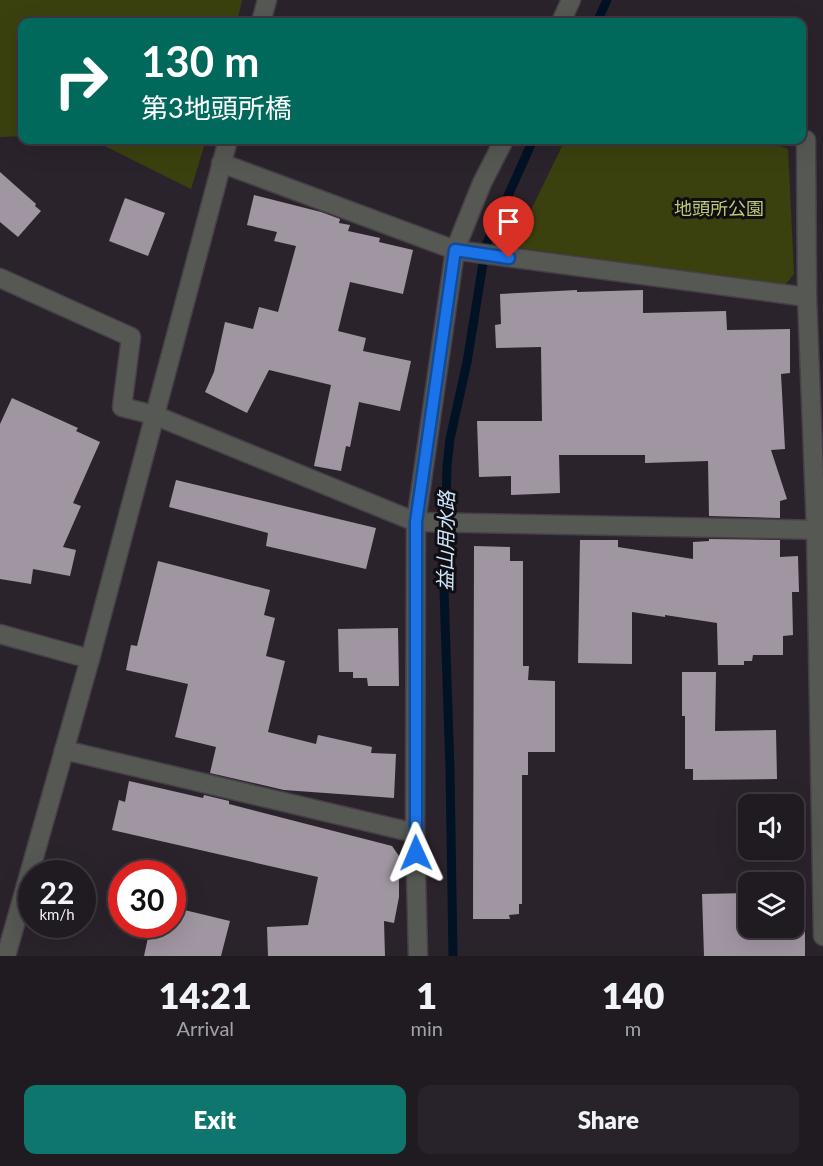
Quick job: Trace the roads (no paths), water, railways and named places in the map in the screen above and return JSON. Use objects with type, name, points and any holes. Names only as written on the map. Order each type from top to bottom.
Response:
[{"type":"street","points":[[262,18],[267,0]]},
{"type":"street","points":[[563,18],[571,0]]},
{"type":"street","points":[[810,140],[807,297],[819,530],[823,936]]},
{"type":"street","points":[[6,956],[90,659],[227,144]]},
{"type":"street","points":[[418,956],[415,832],[422,523],[462,252],[482,183],[502,144]]},
{"type":"street","points":[[221,164],[462,252],[807,297]]},
{"type":"street","points":[[0,278],[131,337],[122,407],[154,415],[422,523],[819,530]]},
{"type":"street","points":[[0,634],[90,659]]},
{"type":"street","points":[[64,750],[415,832]]},
{"type":"waterway","name":"益山用水路","points":[[599,18],[607,0]]},
{"type":"waterway","name":"益山用水路","points":[[453,956],[444,590],[447,466],[486,245],[531,144]]},
{"type":"park label","name":"地頭所公園","points":[[719,208]]}]
